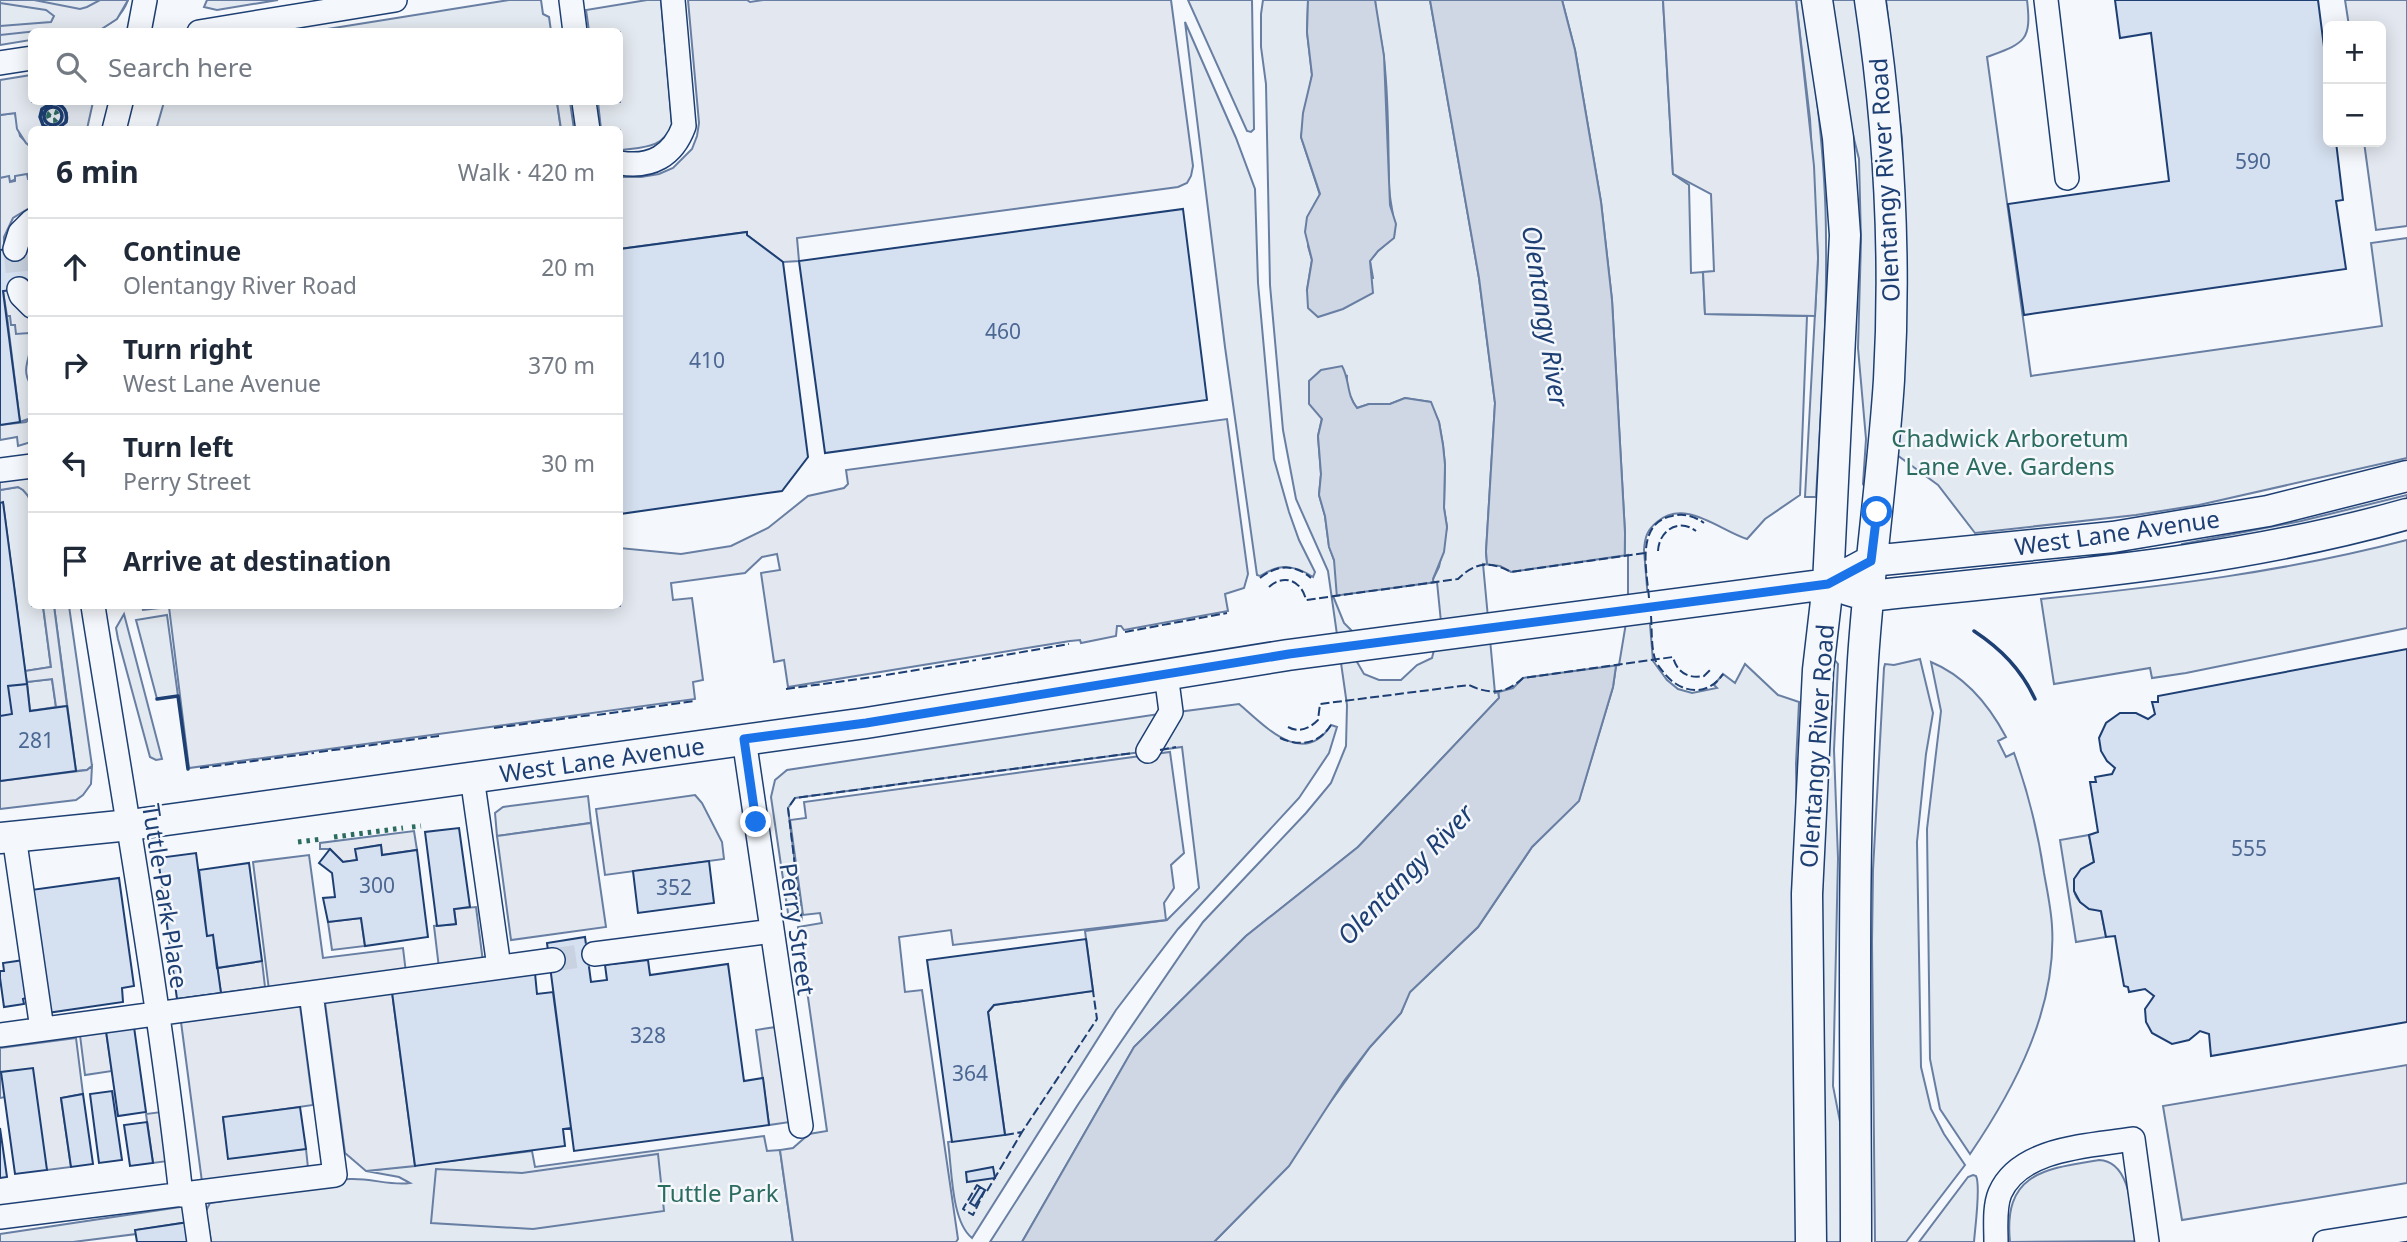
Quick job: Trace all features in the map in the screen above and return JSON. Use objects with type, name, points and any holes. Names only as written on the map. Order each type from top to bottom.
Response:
[{"type":"main road","name":"Olentangy River Road","points":[[1811,1242],[1807,894],[1818,670],[1828,584],[1845,235],[1838,138],[1817,0]]},
{"type":"main road","name":"Olentangy River Road","points":[[1856,1242],[1855,937],[1860,729],[1868,596],[1889,380],[1893,265],[1889,170],[1879,60],[1870,0]]},
{"type":"main road","name":"West Lane Avenue","points":[[7,837],[130,825],[866,723],[1289,654],[1828,584],[1871,561],[2113,537],[2268,511],[2407,476]]},
{"type":"main road","name":"West Lane Avenue","points":[[1828,584],[1868,596],[2119,571],[2277,544],[2407,514]]},
{"type":"street","points":[[140,28],[145,0]]},
{"type":"street","points":[[224,28],[395,0]]},
{"type":"street","points":[[571,0],[574,28]]},
{"type":"street","points":[[623,163],[651,162],[666,154],[678,142],[684,126],[673,0]]},
{"type":"street","points":[[2046,0],[2067,178]]},
{"type":"street","points":[[0,63],[28,59]]},
{"type":"street","points":[[115,126],[120,105]]},
{"type":"street","points":[[584,105],[587,126]]},
{"type":"street","points":[[15,249],[16,240],[28,225]]},
{"type":"street","points":[[0,470],[28,466]]},
{"type":"street","name":"Tuttle Park Place","points":[[94,609],[187,1194],[199,1242]]},
{"type":"street","points":[[1148,751],[1171,712],[1166,674]]},
{"type":"street","name":"Perry Street","points":[[744,739],[801,1126]]},
{"type":"street","points":[[472,777],[499,967]]},
{"type":"street","points":[[7,837],[42,1030]]},
{"type":"street","points":[[594,954],[772,931]]},
{"type":"street","points":[[0,1035],[553,960]]},
{"type":"street","points":[[0,1217],[335,1175],[311,993]]},
{"type":"street","points":[[1996,1242],[2000,1194],[2012,1174],[2048,1153],[2133,1139],[2147,1242]]},
{"type":"street","points":[[2325,1242],[2393,1234]]},
{"type":"green space","points":[[0,0],[128,0],[112,22],[100,28],[28,28],[28,40],[0,45]]},
{"type":"green space","points":[[207,0],[278,0],[217,10],[204,7]]},
{"type":"green space","points":[[509,0],[541,0],[543,14],[549,17],[551,28],[334,28]]},
{"type":"green space","points":[[661,0],[672,124],[664,138],[658,142],[623,150],[623,126],[601,126],[598,105],[623,105],[623,28],[589,28],[586,10]]},
{"type":"green space","points":[[1188,0],[1252,0],[1254,129],[1251,132],[1247,131]]},
{"type":"green space","points":[[1263,0],[1308,0],[1307,32],[1312,75],[1301,137],[1320,195],[1314,205],[1308,246],[1312,260],[1307,290],[1373,278],[1370,261],[1394,237],[1389,191],[1386,75],[1375,0],[1430,0],[1479,278],[1495,403],[1486,552],[1499,698],[1358,847],[1246,936],[1134,1047],[1022,1242],[990,1242],[1079,1103],[1203,922],[1331,783],[1346,746],[1347,705],[1328,571],[1296,499],[1283,430],[1270,285],[1266,84],[1261,47]],"holes":[[[1347,375],[1349,392],[1357,408],[1369,404],[1390,404],[1405,398],[1430,402],[1439,422],[1445,465],[1444,508],[1447,527],[1439,567],[1433,579],[1436,610],[1334,560],[1319,495],[1321,474],[1318,436],[1322,418]]]},
{"type":"green space","points":[[1562,0],[1663,0],[1673,174],[1689,185],[1691,273],[1703,272],[1705,314],[1807,316],[1800,495],[1765,519],[1747,539],[1690,514],[1668,515],[1649,531],[1644,550],[1653,661],[1667,680],[1678,689],[1692,693],[1717,688],[1714,685],[1723,674],[1735,683],[1745,664],[1778,695],[1799,702],[1796,764],[1802,1242],[1214,1242],[1255,1200],[1370,1047],[1401,1013],[1409,993],[1478,927],[1532,847],[1579,800],[1613,687],[1624,610],[1625,533],[1612,300],[1601,202],[1575,50]]},
{"type":"green space","points":[[1796,0],[1804,0],[1819,120],[1826,210],[1825,337],[1816,497],[1805,497],[1818,258],[1810,119]]},
{"type":"green space","points":[[1832,0],[1857,0],[1876,183],[1879,244],[1878,335],[1865,488],[1866,439],[1858,348],[1861,241],[1859,159],[1845,103]]},
{"type":"green space","name":"Chadwick Arboretum Lane Ave. Gardens","points":[[1886,0],[2027,0],[2028,25],[2023,39],[2010,48],[1987,57],[2031,376],[2382,326],[2371,243],[2407,238],[2407,458],[2199,505],[2136,515],[1975,533],[1938,485],[1897,455],[1904,214],[1902,139]]},
{"type":"green space","points":[[1185,22],[1236,138],[1255,189],[1258,283],[1274,459],[1299,540],[1315,572],[1313,577],[1286,567],[1257,575],[1225,347]]},
{"type":"green space","points":[[60,105],[65,111],[63,126],[43,126],[40,116],[43,106]]},
{"type":"green space","points":[[163,105],[557,105],[560,126],[157,126]]},
{"type":"green space","points":[[15,113],[20,136],[28,144],[28,179],[27,175],[9,182],[8,177],[0,178],[0,115]]},
{"type":"green space","points":[[7,316],[28,332],[28,419],[20,422]]},
{"type":"green space","points":[[18,487],[26,492],[28,497],[28,609],[43,609],[51,667],[25,671],[0,490]]},
{"type":"green space","points":[[2407,495],[2407,504],[2182,549],[2182,544],[2301,521]]},
{"type":"green space","points":[[2407,540],[2407,628],[2186,673],[2152,678],[2150,668],[2054,684],[2041,599],[2225,577],[2316,561]]},
{"type":"green space","points":[[54,609],[69,609],[92,766],[87,770],[76,771]]},
{"type":"green space","points":[[124,614],[162,759],[150,757],[118,639],[116,628]]},
{"type":"green space","points":[[167,615],[178,696],[157,699],[136,620]]},
{"type":"green space","points":[[1834,659],[1838,664],[1834,750],[1838,858],[1833,1086],[1844,1142],[1844,1242],[1822,1242],[1817,1045],[1830,664]]},
{"type":"green space","points":[[1920,659],[1933,713],[1917,842],[1921,1067],[1931,1109],[1965,1165],[1906,1242],[1875,1242],[1873,870],[1884,668],[1885,664],[1894,665]]},
{"type":"green space","points":[[1931,662],[1955,675],[1975,693],[2006,737],[1998,741],[2006,757],[2014,753],[2036,827],[2051,919],[2052,957],[2040,1017],[2017,1074],[1970,1154],[1940,1109],[1930,1059],[1927,829],[1941,711]]},
{"type":"green space","points":[[52,679],[56,707],[30,711],[27,682]]},
{"type":"green space","points":[[1239,704],[1272,731],[1296,743],[1308,743],[1320,738],[1331,725],[1337,727],[1329,753],[1299,798],[1178,929],[1116,1010],[972,1238],[965,1230],[956,1207],[948,1142],[1005,1134],[988,1012],[994,1005],[1093,991],[1085,931],[1167,920],[1199,888],[1182,747],[1160,750],[1178,712]]},
{"type":"green space","points":[[1159,714],[1141,752],[795,798],[788,808],[802,920],[796,921],[788,913],[771,797],[775,780],[787,770]]},
{"type":"green space","points":[[588,796],[591,823],[497,836],[495,813],[503,807]]},
{"type":"green space","points":[[2089,835],[2094,862],[2078,876],[2074,890],[2082,903],[2101,911],[2106,937],[2076,942],[2060,840]]},
{"type":"green space","name":"Tuttle Park","points":[[764,1136],[767,1151],[780,1150],[793,1242],[211,1242],[206,1211],[210,1203],[225,1201],[224,1193],[350,1179],[410,1183],[399,1177],[366,1171],[532,1151],[535,1167]]},
{"type":"green space","points":[[2099,1160],[2110,1163],[2124,1179],[2136,1241],[2010,1242],[2013,1201],[2021,1188],[2045,1172]]},
{"type":"green space","points":[[1976,1176],[1978,1189],[1974,1242],[1919,1242],[1968,1177]]},
{"type":"green space","points":[[187,1206],[189,1222],[136,1230],[136,1234],[73,1242],[0,1242],[0,1234]]},
{"type":"shaded area","points":[[0,0],[34,0],[80,9],[100,0],[128,0],[117,19],[103,28],[28,28],[28,32],[0,35],[0,26],[51,22],[54,16],[46,10],[0,3]]},
{"type":"shaded area","points":[[688,0],[1171,0],[1193,166],[1187,183],[1178,187],[797,238],[799,261],[783,262],[746,232],[623,249],[623,177],[659,174],[673,168],[692,149],[699,123]]},
{"type":"shaded area","points":[[1663,0],[1796,0],[1814,166],[1818,258],[1815,316],[1705,314],[1703,272],[1714,271],[1711,194],[1673,174]]},
{"type":"shaded area","points":[[2345,0],[2407,0],[2407,226],[2376,230],[2365,147],[2386,147],[2386,21],[2348,21]]},
{"type":"shaded area","points":[[28,75],[28,105],[47,105],[42,109],[40,117],[45,126],[28,126],[28,145],[17,129],[15,113],[0,115],[0,80]]},
{"type":"shaded area","points":[[60,105],[92,105],[88,126],[60,126],[66,122],[67,113]]},
{"type":"shaded area","points":[[557,105],[570,105],[574,126],[561,126]]},
{"type":"shaded area","points":[[27,174],[28,209],[13,218],[4,237],[4,250],[0,250],[0,178],[9,176],[10,182],[15,181],[15,176]]},
{"type":"shaded area","points":[[8,290],[13,304],[28,317],[28,333],[16,334],[15,325],[11,325],[10,316],[7,316],[3,291]]},
{"type":"shaded area","points":[[1227,419],[1248,574],[1244,588],[1225,594],[1228,611],[1124,630],[1117,626],[1116,636],[1081,643],[1080,640],[1070,641],[788,687],[784,660],[774,662],[761,573],[780,570],[777,554],[762,557],[745,573],[671,583],[673,600],[692,598],[703,680],[693,682],[695,699],[189,768],[169,609],[623,609],[623,548],[681,554],[731,546],[768,528],[808,496],[844,488],[848,484],[846,470]]},
{"type":"shaded area","points":[[28,420],[28,443],[18,446],[17,437],[0,440],[0,425]]},
{"type":"shaded area","points":[[28,478],[28,496],[18,487],[0,490],[0,481]]},
{"type":"shaded area","points":[[43,609],[54,609],[67,706],[56,707],[52,679],[27,682],[25,671],[51,667]]},
{"type":"shaded area","points":[[1170,752],[1184,853],[1171,865],[1174,888],[1164,903],[1166,920],[953,945],[951,930],[899,937],[905,992],[922,990],[958,1239],[956,1242],[793,1242],[780,1150],[793,1148],[809,1134],[827,1131],[798,927],[822,923],[820,913],[803,915],[790,820],[806,818],[804,802]]},
{"type":"shaded area","points":[[92,766],[91,784],[76,800],[0,809],[0,781],[87,770]]},
{"type":"shaded area","points":[[695,795],[722,842],[724,859],[605,875],[596,809]]},
{"type":"shaded area","points":[[591,823],[606,927],[511,940],[497,836]]},
{"type":"shaded area","points":[[414,831],[417,850],[382,855],[381,845],[356,849],[357,860],[343,862],[330,849],[320,849],[320,843]]},
{"type":"shaded area","points":[[309,855],[323,958],[403,948],[406,973],[269,990],[253,862]]},
{"type":"shaded area","points":[[476,907],[483,962],[439,968],[434,926],[456,924],[454,909]]},
{"type":"shaded area","points":[[361,918],[365,946],[332,950],[328,922]]},
{"type":"shaded area","points":[[262,961],[265,987],[221,993],[217,968]]},
{"type":"shaded area","points":[[392,992],[415,1166],[366,1171],[345,1153],[325,1002]]},
{"type":"shaded area","points":[[300,1006],[313,1105],[223,1118],[229,1158],[306,1149],[308,1168],[202,1182],[181,1022]]},
{"type":"shaded area","points":[[776,1027],[790,1122],[769,1125],[756,1030]]},
{"type":"shaded area","points":[[106,1031],[112,1071],[85,1075],[80,1035]]},
{"type":"shaded area","points":[[76,1038],[83,1094],[61,1098],[71,1167],[47,1170],[5,1097],[0,1098],[0,1048]]},
{"type":"shaded area","points":[[2407,1065],[2407,1183],[2182,1220],[2163,1106]]},
{"type":"shaded area","points":[[161,1112],[168,1161],[153,1163],[146,1114]]},
{"type":"shaded area","points":[[658,1154],[664,1211],[533,1229],[431,1223],[436,1169],[522,1173]]},
{"type":"water","points":[[1308,0],[1375,0],[1384,56],[1390,205],[1396,224],[1394,238],[1370,261],[1373,293],[1343,309],[1318,317],[1308,308],[1307,290],[1312,260],[1305,232],[1307,217],[1320,194],[1301,137],[1303,113],[1312,75],[1307,32]]},
{"type":"water","name":"Olentangy River","points":[[1430,0],[1562,0],[1575,50],[1601,202],[1612,300],[1625,533],[1624,610],[1613,687],[1579,801],[1532,847],[1478,927],[1410,992],[1401,1013],[1344,1081],[1289,1166],[1214,1242],[1022,1242],[1134,1047],[1246,936],[1358,847],[1499,698],[1486,552],[1495,403],[1479,278]]},
{"type":"water","points":[[1342,366],[1351,398],[1357,408],[1369,404],[1390,404],[1405,398],[1431,402],[1439,422],[1445,465],[1444,508],[1447,527],[1444,552],[1433,579],[1436,610],[1358,632],[1337,598],[1334,560],[1319,495],[1321,474],[1318,436],[1322,419],[1309,404],[1309,381],[1321,370]]},
{"type":"pier","points":[[1628,555],[1628,611],[1619,665],[1523,678],[1513,688],[1495,693],[1483,564],[1500,566],[1511,572]]},
{"type":"pier","points":[[1437,582],[1441,622],[1432,658],[1417,665],[1401,680],[1379,680],[1364,674],[1357,662],[1354,633],[1344,623],[1333,596]]},
{"type":"building","points":[[2115,0],[2318,0],[2323,39],[2323,147],[2337,147],[2343,200],[2336,201],[2346,269],[2024,315],[2008,204],[2169,181],[2151,33],[2120,38]]},
{"type":"building","points":[[1183,209],[1207,400],[825,453],[799,261]]},
{"type":"building","points":[[747,232],[747,235],[783,262],[808,457],[782,491],[623,514],[623,249]]},
{"type":"building","points":[[28,246],[28,288],[3,291],[20,422],[0,425],[0,250]]},
{"type":"building","points":[[3,502],[27,684],[8,686],[12,714],[0,716],[0,503]]},
{"type":"building","points":[[2407,649],[2407,1022],[2211,1056],[2209,1034],[2200,1031],[2189,1040],[2172,1044],[2152,1033],[2146,1022],[2145,1009],[2154,996],[2145,989],[2129,992],[2128,987],[2124,986],[2115,936],[2106,937],[2101,911],[2089,909],[2080,902],[2074,891],[2074,879],[2081,869],[2094,862],[2089,835],[2098,832],[2090,782],[2096,782],[2095,777],[2112,774],[2115,768],[2101,751],[2099,738],[2106,723],[2120,713],[2136,713],[2148,719],[2155,714],[2152,702],[2158,702],[2158,696]]},
{"type":"building","points":[[27,684],[30,711],[67,706],[76,771],[0,781],[0,716],[12,714],[8,686]]},
{"type":"building","points":[[459,828],[470,907],[454,909],[456,924],[437,926],[425,832]]},
{"type":"building","points":[[381,845],[382,855],[417,850],[428,937],[365,946],[361,918],[328,922],[323,898],[335,897],[332,873],[319,863],[330,849],[343,862],[357,860],[355,849]]},
{"type":"building","points":[[196,853],[207,936],[213,935],[221,993],[177,999],[158,858]]},
{"type":"building","points":[[709,861],[714,903],[638,913],[633,871]]},
{"type":"building","points":[[249,863],[262,961],[217,968],[213,935],[207,936],[199,870]]},
{"type":"building","points":[[119,878],[134,986],[122,988],[123,1002],[47,1013],[31,890]]},
{"type":"building","points":[[585,937],[591,982],[607,980],[605,965],[648,960],[650,975],[728,964],[744,1081],[763,1078],[769,1125],[574,1151],[547,943]]},
{"type":"building","points":[[1086,939],[1093,991],[994,1005],[988,1012],[1005,1135],[952,1142],[927,960]]},
{"type":"building","points":[[24,960],[29,997],[23,999],[24,1004],[4,1007],[0,978],[0,971],[4,971],[3,963]]},
{"type":"building","points":[[535,973],[537,994],[553,992],[571,1128],[563,1129],[565,1146],[415,1166],[392,992]]},
{"type":"building","points":[[134,1027],[146,1112],[118,1116],[106,1031]]},
{"type":"building","points":[[33,1068],[47,1170],[15,1174],[1,1072]]},
{"type":"building","points":[[112,1091],[122,1160],[99,1163],[90,1094]]},
{"type":"building","points":[[83,1094],[93,1164],[71,1167],[61,1098]]},
{"type":"building","points":[[300,1107],[306,1149],[228,1159],[223,1117]]},
{"type":"building","points":[[147,1122],[153,1163],[130,1166],[124,1125]]},
{"type":"building","points":[[0,1128],[7,1177],[0,1178]]},
{"type":"building","points":[[993,1167],[995,1178],[967,1182],[966,1172]]},
{"type":"building","points":[[980,1187],[985,1190],[975,1206],[970,1203]]},
{"type":"building","points":[[189,1222],[192,1242],[137,1242],[135,1230]]},
{"type":"tunnel","points":[[15,249],[19,289]]},
{"type":"tunnel","points":[[553,960],[594,954]]},
{"type":"hedge","points":[[53,112],[57,116],[53,120],[49,116],[53,112]]},
{"type":"hedge","points":[[412,827],[421,826]]},
{"type":"hedge","points":[[334,837],[403,828]]},
{"type":"hedge","points":[[298,842],[322,839]]},
{"type":"fence","points":[[1649,598],[1646,550],[1653,528],[1660,520],[1676,515],[1689,516],[1704,523]]},
{"type":"fence","points":[[1658,551],[1662,537],[1671,528],[1683,526],[1696,531]]},
{"type":"fence","points":[[1269,587],[1281,580],[1292,581],[1301,588],[1306,600],[1458,579],[1470,569],[1483,565],[1496,566],[1511,572],[1645,553]]},
{"type":"fence","points":[[1260,578],[1279,568],[1292,568],[1311,578]]},
{"type":"fence","points":[[1125,632],[1227,613]]},
{"type":"fence","points":[[1651,616],[1655,659],[1670,680],[1685,688],[1702,690],[1717,682],[1723,674]]},
{"type":"fence","points":[[982,659],[1069,644]]},
{"type":"fence","points":[[1288,727],[1300,730],[1311,726],[1318,720],[1320,704],[1469,685],[1498,691],[1523,678],[1673,657],[1677,667],[1689,676],[1704,676],[1712,668]]},
{"type":"fence","points":[[886,675],[976,660]]},
{"type":"fence","points":[[786,689],[881,676]]},
{"type":"fence","points":[[597,715],[694,701]]},
{"type":"fence","points":[[494,728],[591,715]]},
{"type":"fence","points":[[1280,738],[1308,742],[1321,736],[1331,725]]},
{"type":"fence","points":[[319,752],[439,736]]},
{"type":"fence","points":[[1160,750],[1176,747]]},
{"type":"fence","points":[[200,768],[314,753]]},
{"type":"fence","points":[[801,916],[788,808],[795,798],[1133,753]]},
{"type":"fence","points":[[1005,1135],[1022,1132],[1097,1019],[1093,991]]},
{"type":"fence","points":[[987,1191],[1022,1132]]},
{"type":"fence","points":[[980,1187],[977,1185],[963,1209],[973,1215],[985,1190]]},
{"type":"wall","points":[[45,126],[40,117],[42,109],[49,105]]},
{"type":"wall","points":[[59,105],[66,115],[66,122],[61,126]]},
{"type":"wall","points":[[49,107],[57,107],[62,116],[60,123],[49,125],[44,120],[44,112],[49,107]]},
{"type":"wall","points":[[1974,631],[2009,660],[2035,699]]},
{"type":"wall","points":[[157,699],[178,696],[188,769]]},
{"type":"route","points":[[756,822],[744,739],[866,723],[1289,654],[1828,584],[1871,561],[1877,512]]}]
